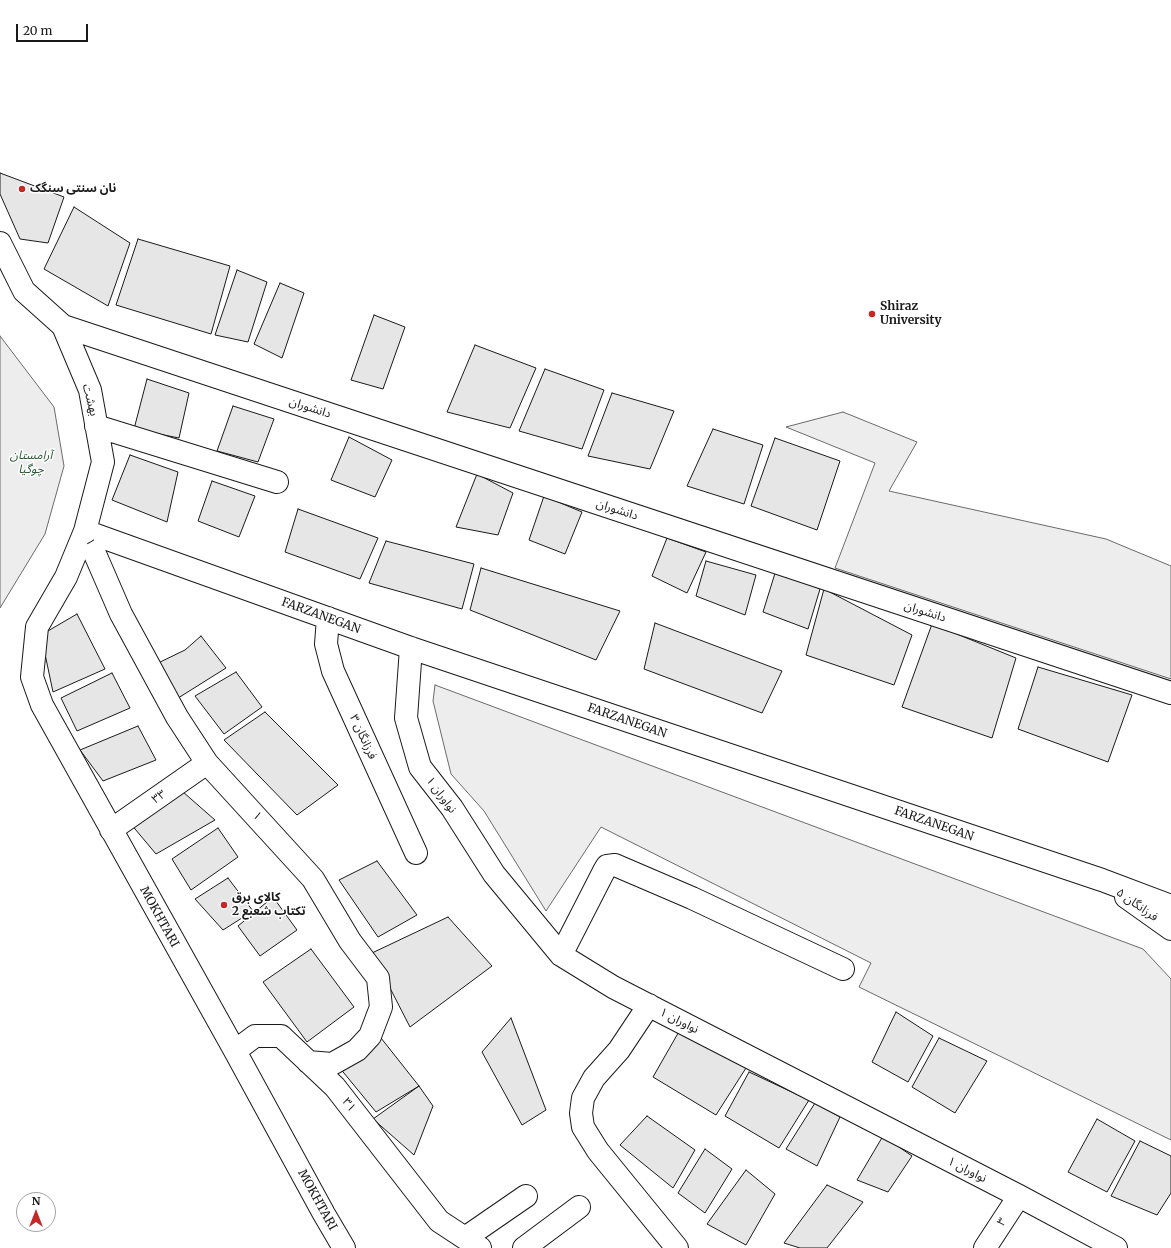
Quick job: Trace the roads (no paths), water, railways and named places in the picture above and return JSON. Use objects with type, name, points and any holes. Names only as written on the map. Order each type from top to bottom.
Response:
[{"type":"street","name":"بهشت","points":[[0,243],[24,291],[63,326],[90,390],[103,462],[85,532],[66,577]]},
{"type":"street","name":"دانشوران","points":[[63,326],[1171,693]]},
{"type":"street","points":[[96,426],[277,482]]},
{"type":"street","name":"FARZANEGAN","points":[[85,532],[410,648],[1102,880],[1171,906]]},
{"type":"street","name":"۱","points":[[85,532],[121,614],[177,717],[207,763],[313,879],[350,941],[378,978],[381,1007],[370,1036],[357,1050],[332,1064],[308,1062]]},
{"type":"street","name":"MOKHTARI","points":[[66,577],[37,627],[32,677],[42,705],[344,1248]]},
{"type":"street","name":"فرزانگان ۳","points":[[328,618],[326,644],[333,671],[416,853]]},
{"type":"street","name":"نواوران ۱","points":[[410,648],[406,718],[420,767],[452,808],[494,874],[561,955],[613,987],[1019,1196],[1083,1240],[1116,1248]]},
{"type":"street","name":"۳۳","points":[[111,830],[207,763]]},
{"type":"street","points":[[561,955],[604,871],[607,866],[615,864],[692,898],[843,969]]},
{"type":"street","name":"فرزانگان ۵","points":[[1102,880],[1171,929]]},
{"type":"street","points":[[649,1005],[618,1050],[594,1078],[583,1098],[581,1113],[583,1127],[598,1151],[677,1248]]},
{"type":"street","name":"۳۱","points":[[235,1051],[256,1036],[281,1036],[335,1087],[439,1221],[473,1243]]},
{"type":"street","points":[[473,1243],[526,1196]]},
{"type":"street","name":"۳","points":[[985,1248],[1019,1196]]},
{"type":"street","points":[[524,1248],[579,1207]]},
{"type":"place","name":"نان سنتی سنگک","points":[[22,189]]},
{"type":"place","name":"Shiraz University","points":[[872,314]]},
{"type":"place","name":"کالای برق تکتاب شعبع 2","points":[[224,905]]},
{"type":"park label","name":"آرامستان چوگیا","points":[[31,463]]}]
